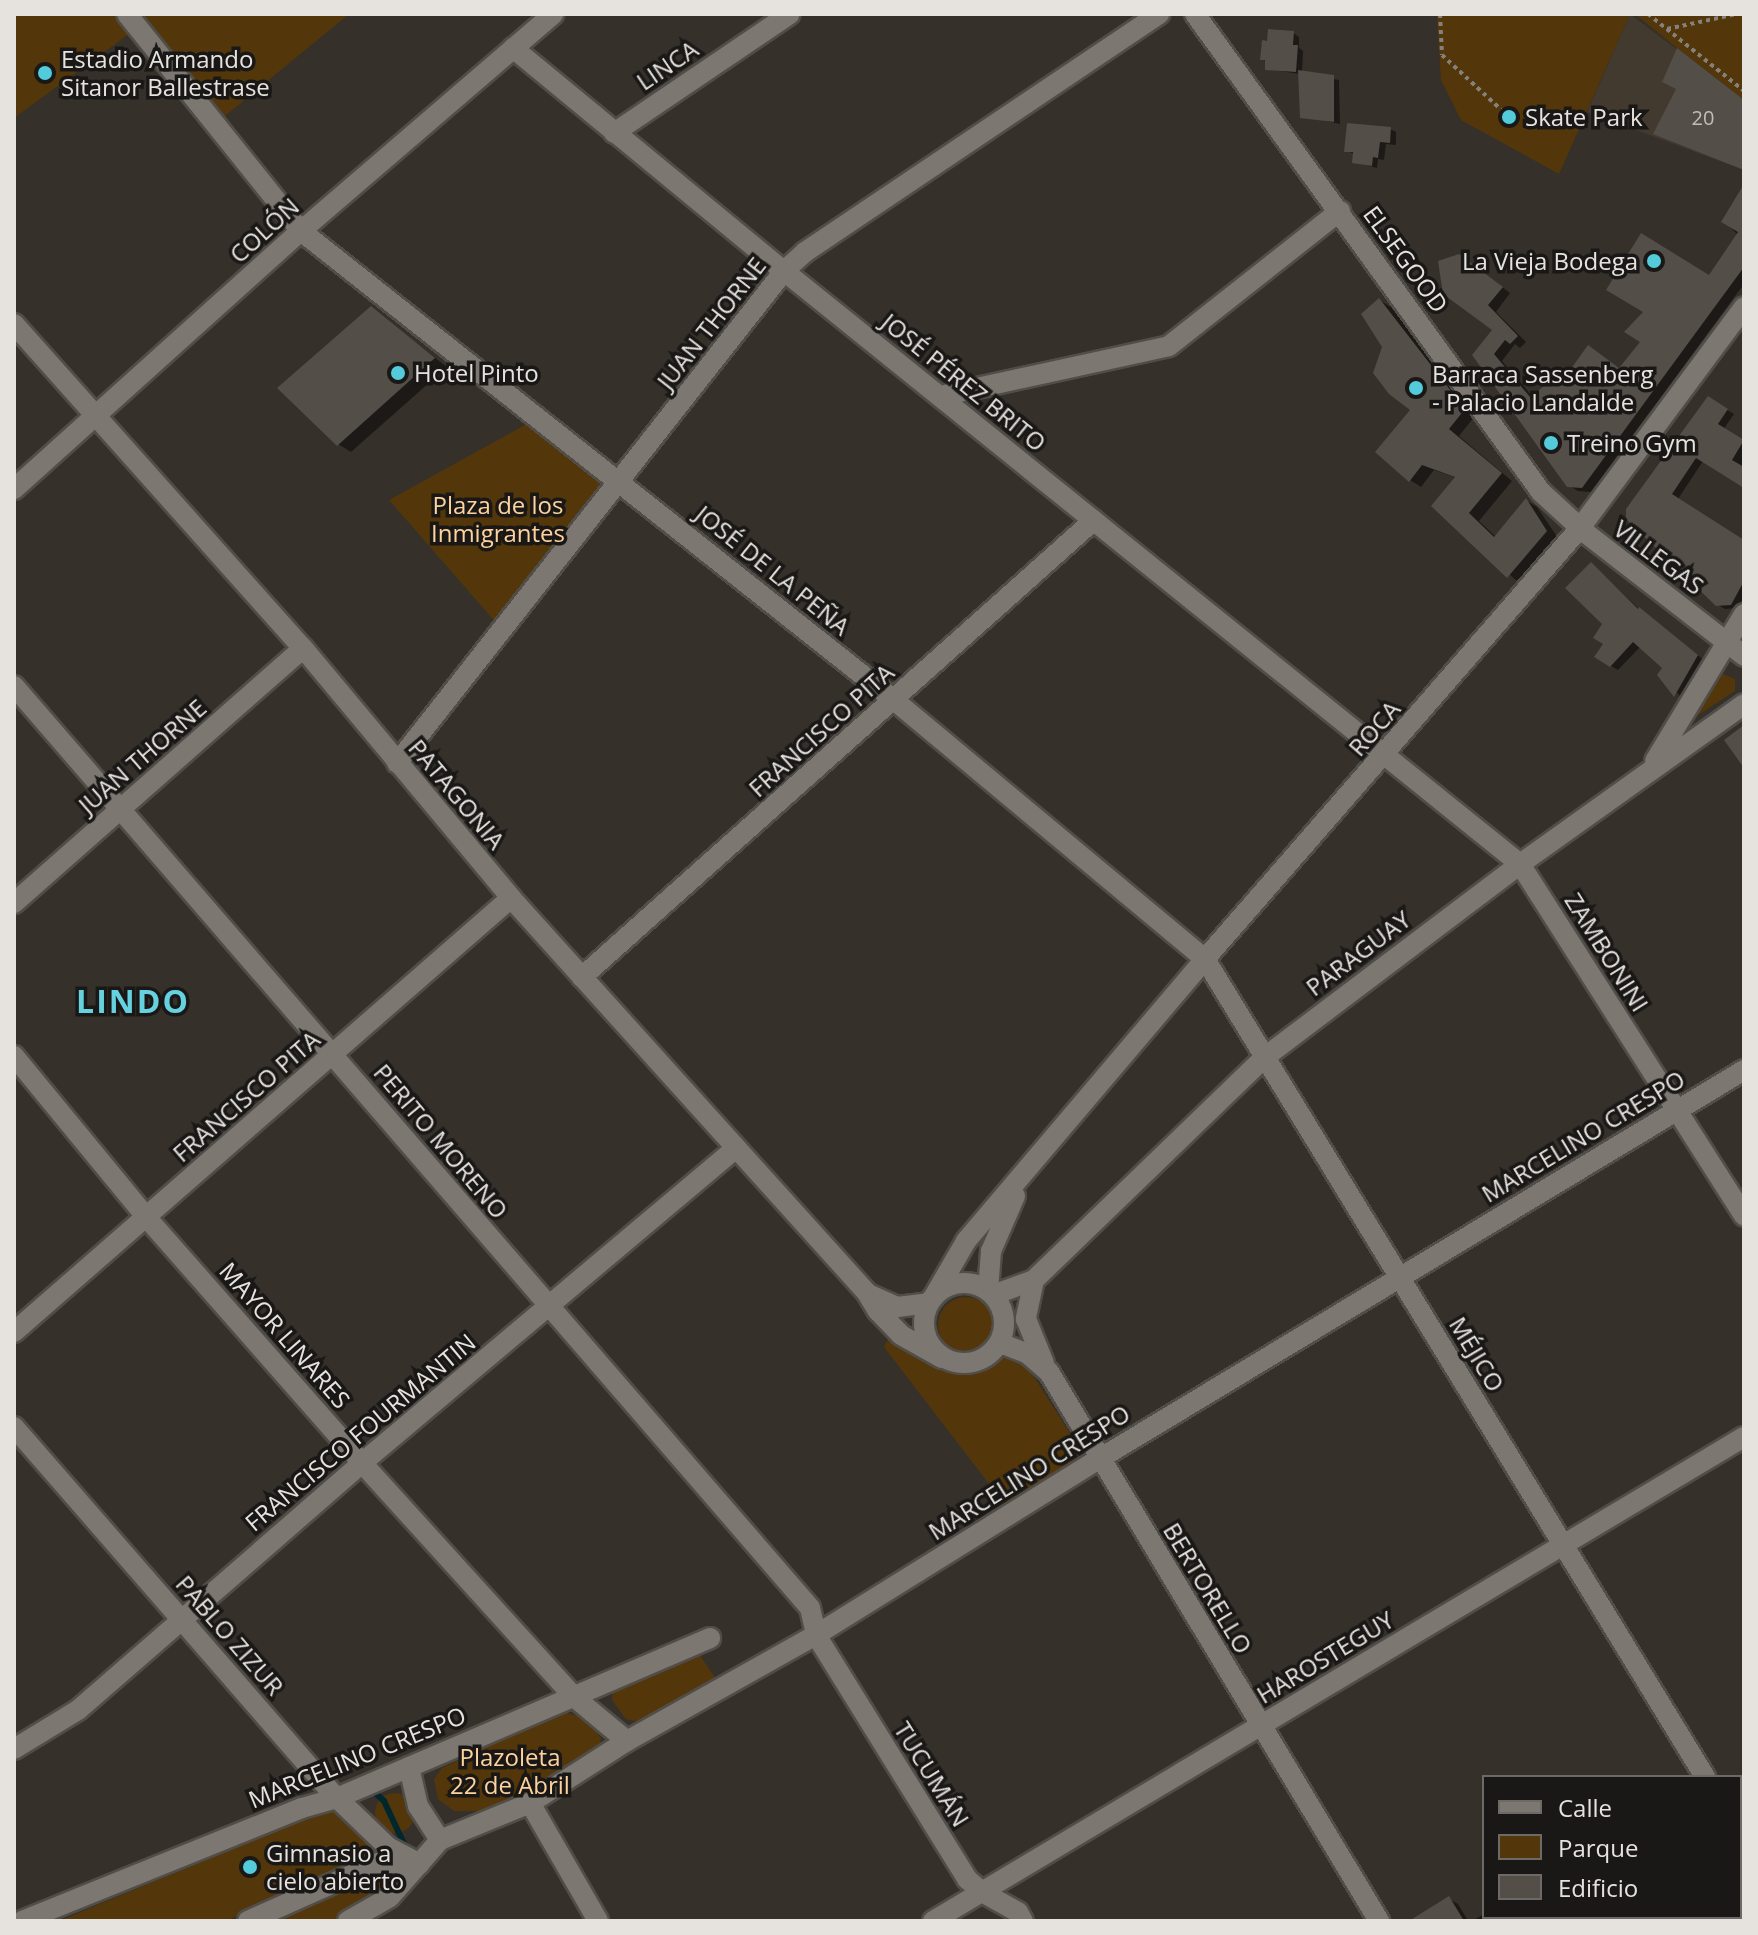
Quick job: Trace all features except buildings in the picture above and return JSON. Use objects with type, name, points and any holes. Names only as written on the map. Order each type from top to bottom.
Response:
[{"type":"street","name":"JOSÉ DE LA PEÑA","points":[[127,14],[301,231],[621,481],[894,700],[1205,959]]},
{"type":"street","name":"COLÓN","points":[[14,489],[301,231],[553,14]]},
{"type":"street","name":"LINCA","points":[[614,133],[790,14]]},
{"type":"street","name":"JUAN THORNE","points":[[397,763],[784,271],[805,252],[1159,14]]},
{"type":"street","name":"ELSEGOOD","points":[[1195,14],[1541,492],[1580,528]]},
{"type":"street","name":"JOSÉ PÉREZ BRITO","points":[[513,48],[784,271],[1385,755]]},
{"type":"street","points":[[940,396],[1169,346],[1340,211]]},
{"type":"street","name":"ROCA","points":[[1027,1171],[1205,959],[1580,528],[1744,307]]},
{"type":"street","name":"PATAGONIA","points":[[14,324],[303,648],[511,898],[867,1293],[878,1311],[901,1335],[942,1358]]},
{"type":"street","name":"FRANCISCO PITA","points":[[582,977],[1094,520]]},
{"type":"street","name":"VILLEGAS","points":[[1580,528],[1736,649]]},
{"type":"street","points":[[1649,771],[1736,649],[1744,614]]},
{"type":"street","name":"JUAN THORNE","points":[[14,903],[303,648]]},
{"type":"street","name":"PERITO MORENO","points":[[14,686],[810,1608],[816,1635]]},
{"type":"street","name":"PARAGUAY","points":[[991,1293],[1034,1280],[1265,1057],[1520,864],[1744,704]]},
{"type":"street","name":"ZAMBONINI","points":[[1385,755],[1520,864],[1744,1216]]},
{"type":"street","name":"FRANCISCO PITA","points":[[14,1332],[511,898]]},
{"type":"street","name":"MÉJICO","points":[[1205,959],[1704,1775]]},
{"type":"street","name":"MAYOR LINARES","points":[[14,1056],[147,1218],[362,1463],[573,1696],[627,1741]]},
{"type":"street","name":"MARCELINO CRESPO","points":[[348,1921],[390,1897],[440,1840],[530,1803],[627,1741],[816,1635],[1099,1459],[1744,1070]]},
{"type":"street","name":"FRANCISCO FOURMANTIN","points":[[14,1749],[78,1710],[362,1463],[736,1148]]},
{"type":"street","points":[[1027,1171],[991,1251],[991,1293],[1004,1317],[1000,1343],[981,1360],[968,1364],[942,1358],[926,1337],[924,1323],[931,1300],[966,1241],[1027,1171]]},
{"type":"street","points":[[1034,1280],[1026,1319],[1049,1372]]},
{"type":"street","points":[[931,1300],[955,1284],[969,1283],[991,1293]]},
{"type":"street","name":"PATAGONIA","points":[[867,1293],[897,1307],[931,1300]]},
{"type":"street","name":"BERTORELLO","points":[[1000,1343],[1028,1354],[1049,1372],[1379,1921]]},
{"type":"street","name":"PABLO ZIZUR","points":[[14,1427],[337,1798],[388,1847],[420,1864]]},
{"type":"street","name":"HAROSTEGUY","points":[[933,1921],[1744,1437]]},
{"type":"street","name":"TUCUMÁN","points":[[816,1635],[967,1879],[982,1892],[1018,1912],[1023,1921]]},
{"type":"street","name":"MARCELINO CRESPO","points":[[22,1921],[302,1808],[337,1798],[710,1638]]},
{"type":"street","points":[[409,1767],[418,1806],[440,1840]]},
{"type":"street","points":[[530,1803],[598,1921]]},
{"type":"street","points":[[248,1921],[378,1863],[420,1864]]},
{"type":"path","points":[[1440,14],[1442,55],[1509,117]]},
{"type":"path","points":[[1648,14],[1744,91]]},
{"type":"path","points":[[1667,29],[1737,14]]},
{"type":"shaded area","points":[[1630,14],[1744,100],[1744,170],[1587,112]]},
{"type":"green space","points":[[14,14],[349,14],[214,125],[137,28],[14,118]]},
{"type":"green space","points":[[1437,14],[1630,14],[1559,174],[1461,120],[1441,80]]},
{"type":"green space","points":[[1635,14],[1744,14],[1744,100],[1677,48]]},
{"type":"green space","name":"Plaza de los Inmigrantes","points":[[532,421],[603,482],[604,488],[498,625],[389,500]]},
{"type":"green space","points":[[1723,674],[1735,679],[1735,691],[1695,717]]},
{"type":"green space","points":[[966,1297],[986,1305],[994,1325],[986,1345],[966,1353],[946,1345],[938,1325],[946,1305]]},
{"type":"green space","points":[[890,1336],[956,1369],[982,1367],[998,1356],[1027,1366],[1077,1444],[1076,1461],[1006,1506],[884,1347]]},
{"type":"green space","name":"Plazoleta 22 de Abril","points":[[697,1651],[716,1679],[646,1723],[626,1719],[612,1700],[613,1689]]},
{"type":"green space","name":"Plazoleta 22 de Abril","points":[[563,1712],[585,1718],[601,1738],[599,1752],[525,1798],[493,1811],[454,1811],[438,1799],[434,1779],[442,1768]]},
{"type":"green space","points":[[395,1793],[409,1799],[415,1813],[409,1827],[395,1833],[381,1827],[375,1813],[381,1799]]},
{"type":"green space","points":[[331,1808],[344,1814],[376,1848],[376,1854],[226,1921],[59,1921]]},
{"type":"green space","points":[[381,1873],[391,1878],[386,1890],[332,1921],[270,1921]]},
{"type":"waterway","points":[[373,1791],[384,1801],[405,1846]]},
{"type":"place","name":"Estadio Armando Sitanor Ballestrase","points":[[45,73]]},
{"type":"place","name":"Skate Park","points":[[1509,117]]},
{"type":"place","name":"La Vieja Bodega","points":[[1654,261]]},
{"type":"place","name":"Hotel Pinto","points":[[398,373]]},
{"type":"place","name":"Barraca Sassenberg - Palacio Landalde","points":[[1416,388]]},
{"type":"place","name":"Treino Gym","points":[[1551,443]]},
{"type":"place","name":"Gimnasio a cielo abierto","points":[[250,1867]]},
{"type":"district","name":"LINDO","points":[[133,1001]]}]
